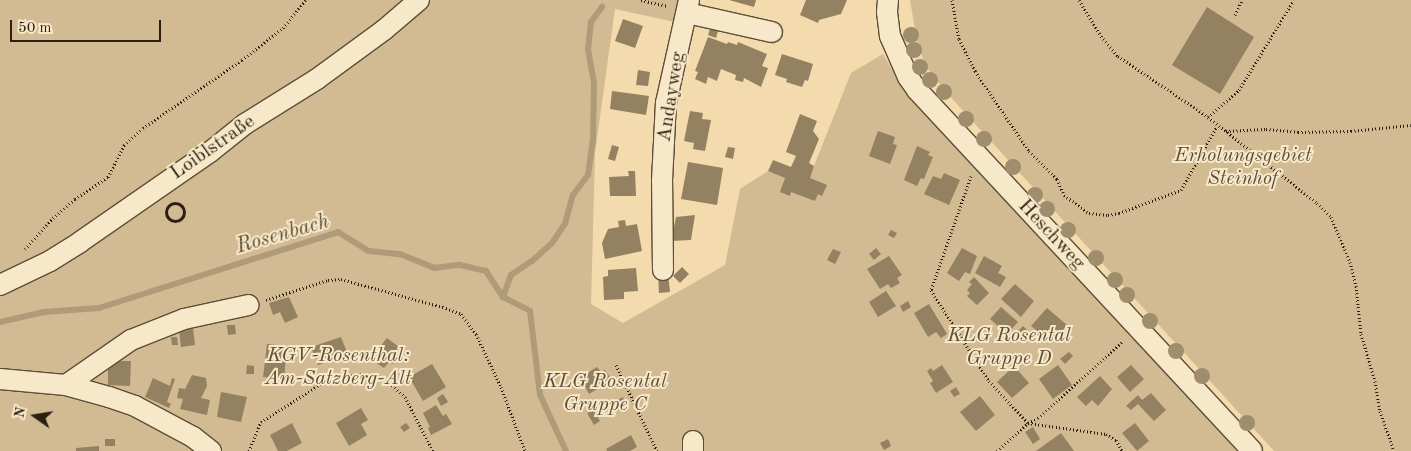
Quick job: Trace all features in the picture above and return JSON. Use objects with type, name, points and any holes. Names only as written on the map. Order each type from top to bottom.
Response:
[{"type":"street","name":"Loiblstraße","points":[[0,285],[50,262],[80,242],[210,152],[245,124],[317,79],[390,25],[419,0]]},
{"type":"street","name":"Heschweg","points":[[888,0],[887,12],[890,36],[908,77],[978,157],[1252,451]]},
{"type":"street","points":[[688,6],[772,32]]},
{"type":"street","name":"Andayweg","points":[[663,270],[662,181],[666,102],[688,6]]},
{"type":"street","points":[[66,385],[130,340],[184,319],[250,305]]},
{"type":"street","points":[[0,379],[66,385],[135,406],[193,437],[211,451]]},
{"type":"path","points":[[19,256],[53,218],[75,199],[108,177],[124,146],[143,128],[242,60],[283,28],[306,0]]},
{"type":"path","points":[[641,0],[678,8],[688,6]]},
{"type":"path","points":[[952,0],[960,40],[975,71],[1029,151],[1057,179],[1064,195],[1089,213],[1108,215],[1119,213],[1181,190],[1217,126]]},
{"type":"path","points":[[1079,0],[1101,36],[1118,56],[1208,117],[1217,126],[1317,202],[1330,217],[1350,262],[1356,286],[1362,334],[1375,380],[1380,411],[1394,451]]},
{"type":"path","points":[[1235,15],[1242,0]]},
{"type":"path","points":[[1208,117],[1239,90],[1294,0]]},
{"type":"path","points":[[1225,131],[1266,129],[1298,132],[1351,131],[1411,125]]},
{"type":"path","points":[[978,157],[931,290],[989,381],[1028,423],[1106,434],[1116,440],[1122,451]]},
{"type":"path","points":[[179,204],[184,211],[183,217],[173,221],[167,215],[170,205],[179,204]]},
{"type":"path","points":[[250,305],[328,280],[341,279],[446,308],[460,314],[470,324],[480,343],[501,388],[525,451]]},
{"type":"path","points":[[997,451],[1028,423],[1038,418],[1122,342]]},
{"type":"path","points":[[616,365],[657,451]]},
{"type":"path","points":[[250,451],[261,422],[327,380],[360,374],[384,378],[405,397],[433,451]]},
{"type":"green space","points":[[0,0],[684,0],[679,23],[615,9],[595,153],[591,304],[623,323],[725,265],[740,189],[768,171],[808,181],[851,73],[883,54],[905,91],[1240,451],[0,451]]},
{"type":"green space","name":"Erholungsgebiet Steinhof","points":[[910,0],[1411,0],[1411,451],[1274,451],[945,91],[927,68],[918,47]]},
{"type":"building","points":[[729,0],[756,0],[754,7]]},
{"type":"building","points":[[806,0],[847,0],[841,14],[819,20],[818,23],[800,15]]},
{"type":"building","points":[[1207,7],[1254,37],[1220,94],[1172,65]]},
{"type":"building","points":[[623,19],[643,26],[635,48],[615,41]]},
{"type":"building","points":[[710,29],[718,31],[716,38],[708,35]]},
{"type":"building","points":[[708,37],[727,44],[728,42],[737,45],[738,42],[767,54],[762,66],[768,68],[761,87],[744,78],[743,82],[735,80],[736,75],[721,69],[717,81],[708,77],[706,84],[695,79],[698,72],[695,71]]},
{"type":"building","points":[[782,54],[813,64],[808,81],[805,80],[802,87],[786,82],[787,79],[775,75]]},
{"type":"building","points":[[638,70],[650,72],[648,86],[636,85]]},
{"type":"building","points":[[612,91],[649,96],[646,115],[610,109]]},
{"type":"building","points":[[690,111],[703,113],[702,119],[711,120],[705,151],[693,149],[694,143],[684,141]]},
{"type":"building","points":[[800,114],[817,121],[813,131],[819,139],[809,163],[814,166],[810,178],[827,185],[822,196],[818,194],[815,201],[791,192],[790,196],[780,192],[785,178],[768,171],[773,160],[791,167],[796,156],[786,152]]},
{"type":"building","points":[[878,131],[895,137],[893,144],[897,145],[890,164],[869,156]]},
{"type":"building","points":[[612,145],[619,147],[615,161],[608,159]]},
{"type":"building","points":[[917,146],[930,152],[928,155],[933,157],[924,179],[921,178],[917,186],[904,180]]},
{"type":"building","points":[[728,147],[735,148],[733,159],[725,157]]},
{"type":"building","points":[[688,162],[723,168],[717,205],[681,199]]},
{"type":"building","points":[[628,171],[635,171],[636,196],[610,196],[609,177],[629,176]]},
{"type":"building","points":[[944,173],[960,180],[949,205],[924,194],[933,176],[941,179]]},
{"type":"building","points":[[695,215],[691,240],[671,241],[676,217]]},
{"type":"building","points":[[625,220],[626,226],[637,224],[642,251],[605,259],[602,243],[608,229],[619,227],[618,221]]},
{"type":"building","points":[[891,230],[897,233],[894,238],[888,235]]},
{"type":"building","points":[[876,248],[881,254],[874,260],[869,254]]},
{"type":"building","points":[[962,248],[977,256],[970,274],[965,272],[959,281],[947,273]]},
{"type":"building","points":[[833,249],[841,252],[835,264],[827,260]]},
{"type":"building","points":[[889,256],[902,275],[897,278],[900,283],[891,288],[888,284],[880,289],[867,269]]},
{"type":"building","points":[[984,256],[1002,266],[998,273],[1006,277],[1000,287],[975,273]]},
{"type":"building","points":[[682,267],[689,274],[680,283],[673,276]]},
{"type":"building","points":[[636,268],[638,291],[624,292],[624,299],[604,300],[603,277],[608,276],[608,270]]},
{"type":"building","points":[[668,273],[670,292],[659,293],[658,274]]},
{"type":"building","points":[[974,277],[989,293],[977,305],[967,296],[970,293],[967,290],[972,284],[969,282]]},
{"type":"building","points":[[1015,284],[1034,301],[1021,317],[1001,299]]},
{"type":"building","points":[[886,291],[896,306],[878,317],[869,302]]},
{"type":"building","points":[[289,297],[298,317],[285,323],[280,312],[273,315],[269,303]]},
{"type":"building","points":[[908,301],[911,307],[903,312],[900,306]]},
{"type":"building","points":[[929,304],[947,334],[941,338],[936,332],[928,337],[914,313]]},
{"type":"building","points":[[1001,307],[1018,322],[1007,334],[990,319]]},
{"type":"building","points":[[1047,308],[1067,325],[1052,343],[1031,326]]},
{"type":"building","points":[[227,325],[235,325],[236,334],[228,335]]},
{"type":"building","points":[[1023,326],[1029,332],[1021,340],[1015,334]]},
{"type":"building","points":[[193,328],[195,345],[181,347],[179,330]]},
{"type":"building","points":[[171,337],[177,337],[178,345],[172,345]]},
{"type":"building","points":[[341,337],[348,355],[318,365],[311,347]]},
{"type":"building","points":[[387,338],[403,350],[393,364],[389,362],[384,368],[375,362],[380,355],[376,352]]},
{"type":"building","points":[[267,344],[287,346],[284,379],[263,377]]},
{"type":"building","points":[[1069,352],[1073,356],[1065,364],[1060,359]]},
{"type":"building","points":[[108,361],[131,361],[130,386],[108,385]]},
{"type":"building","points":[[432,364],[446,387],[423,401],[409,377]]},
{"type":"building","points":[[247,365],[254,366],[254,374],[246,374]]},
{"type":"building","points":[[942,365],[953,382],[936,393],[930,383],[933,381],[927,371],[931,368],[933,371]]},
{"type":"building","points":[[1058,365],[1072,385],[1053,399],[1039,379]]},
{"type":"building","points":[[1131,365],[1144,379],[1130,392],[1117,377]]},
{"type":"building","points":[[1014,366],[1029,383],[1012,398],[997,382]]},
{"type":"building","points":[[597,367],[601,372],[605,370],[612,380],[589,394],[580,377]]},
{"type":"building","points":[[192,375],[206,378],[207,386],[201,398],[210,400],[207,415],[180,409],[183,399],[177,398],[179,388],[185,389]]},
{"type":"building","points":[[1100,376],[1112,389],[1098,406],[1092,400],[1086,406],[1077,397]]},
{"type":"building","points":[[153,378],[170,386],[172,378],[175,379],[167,402],[171,404],[169,408],[145,397]]},
{"type":"building","points":[[956,387],[960,394],[954,397],[950,391]]},
{"type":"building","points":[[221,392],[247,397],[241,422],[217,417]]},
{"type":"building","points":[[1151,393],[1166,410],[1154,421],[1138,404],[1131,410],[1126,406],[1138,395],[1142,400]]},
{"type":"building","points":[[443,394],[448,402],[441,406],[437,398]]},
{"type":"building","points":[[980,396],[995,415],[976,431],[960,412]]},
{"type":"building","points":[[623,397],[627,407],[617,411],[613,402]]},
{"type":"building","points":[[436,405],[443,416],[446,414],[452,424],[431,435],[428,428],[430,427],[423,413]]},
{"type":"building","points":[[361,408],[368,420],[361,424],[367,435],[349,446],[336,423]]},
{"type":"building","points":[[594,410],[600,421],[594,425],[587,413]]},
{"type":"building","points":[[292,423],[302,443],[287,451],[278,451],[270,435]]},
{"type":"building","points":[[406,423],[410,428],[404,432],[400,427]]},
{"type":"building","points":[[1135,423],[1149,441],[1137,451],[1122,433]]},
{"type":"building","points":[[1033,427],[1040,439],[1033,444],[1025,432]]},
{"type":"building","points":[[1061,433],[1074,451],[1036,451]]},
{"type":"building","points":[[631,435],[637,447],[630,451],[607,451],[606,449]]},
{"type":"building","points":[[105,439],[115,439],[115,446],[105,446]]},
{"type":"building","points":[[888,439],[891,446],[884,450],[880,443]]},
{"type":"building","points":[[99,446],[99,451],[76,451],[76,448]]},
{"type":"waterway","points":[[503,297],[511,275],[532,261],[552,243],[565,224],[573,195],[588,175],[593,139],[594,83],[588,50],[591,22],[602,7]]},
{"type":"waterway","name":"Rosenbach","points":[[0,322],[44,312],[99,308],[338,232],[369,251],[400,254],[434,268],[460,265],[486,271],[503,297],[530,311],[540,395],[566,451]]},
{"type":"park label","name":"KLG Rosental Gruppe D","points":[[1009,348]]},
{"type":"park label","name":"KGV-Rosenthal: Am-Satzberg-Alt","points":[[338,368]]},
{"type":"park label","name":"KLG Rosental Gruppe C","points":[[605,394]]}]
